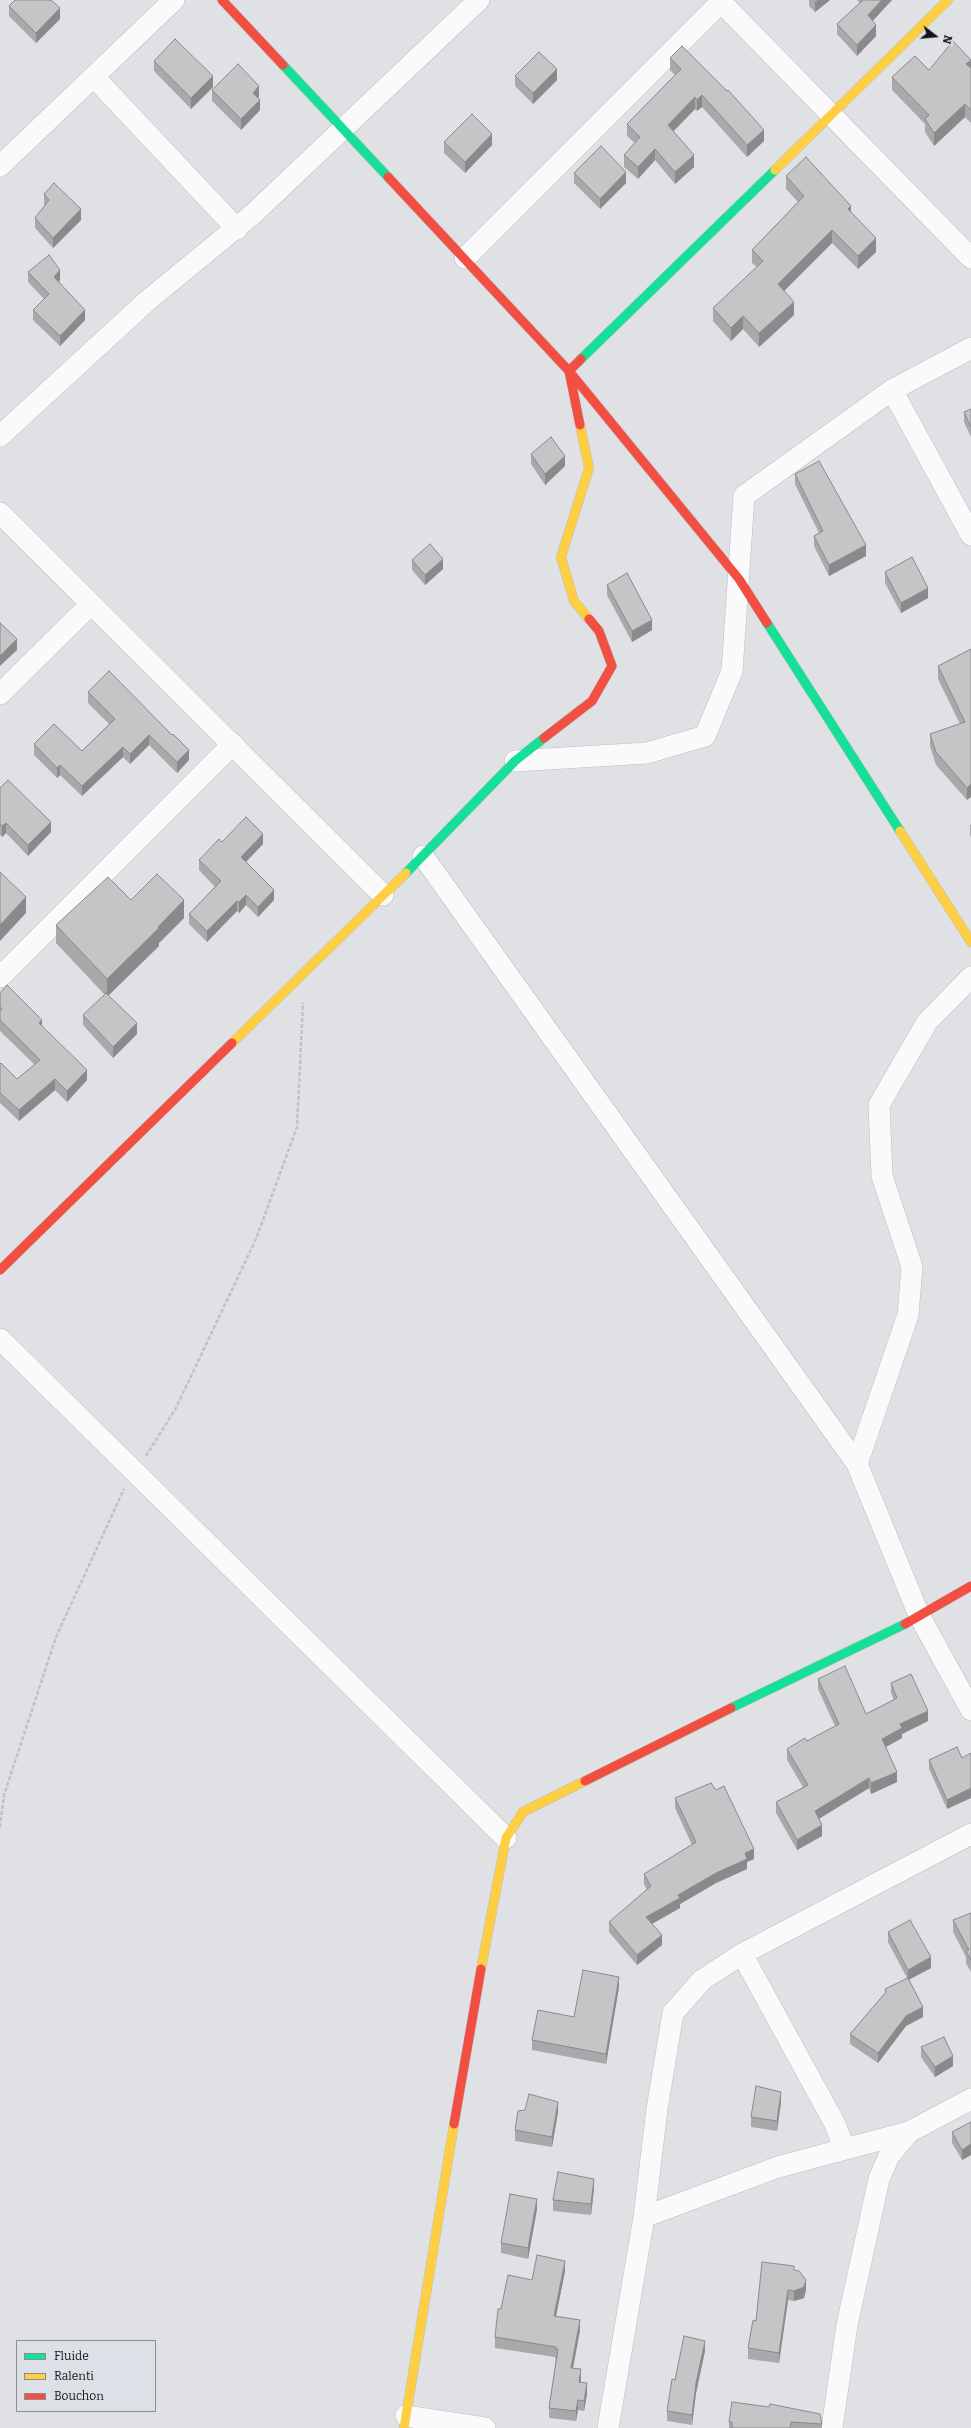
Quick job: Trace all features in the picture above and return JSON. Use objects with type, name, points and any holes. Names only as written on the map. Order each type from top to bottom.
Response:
[{"type":"street","points":[[0,166],[174,0]]},
{"type":"street","points":[[222,0],[344,128],[569,370],[739,580],[971,942]]},
{"type":"street","points":[[0,436],[147,301],[237,229],[479,0]]},
{"type":"street","points":[[569,370],[948,0]]},
{"type":"street","points":[[465,258],[720,1],[971,258]]},
{"type":"street","points":[[94,77],[237,229]]},
{"type":"street","points":[[515,761],[647,752],[705,736],[732,671],[744,496],[892,390],[971,348]]},
{"type":"street","points":[[0,1270],[423,856],[515,761],[592,701],[612,666],[599,630],[574,601],[560,557],[589,468],[569,370]]},
{"type":"street","points":[[892,390],[971,536]]},
{"type":"street","points":[[0,513],[90,605],[233,744],[383,895]]},
{"type":"street","points":[[0,694],[90,605]]},
{"type":"street","points":[[0,977],[233,744]]},
{"type":"street","points":[[423,856],[857,1464],[919,1615],[971,1710]]},
{"type":"street","points":[[857,1464],[908,1315],[912,1267],[882,1176],[879,1105],[926,1022],[971,977]]},
{"type":"street","points":[[0,1339],[506,1838]]},
{"type":"street","points":[[485,2428],[405,2422],[462,2077],[506,1838],[523,1812],[770,1689],[907,1623],[971,1586]]},
{"type":"street","points":[[608,2428],[644,2217],[658,2109],[673,2013],[702,1980],[742,1954],[971,1834]]},
{"type":"street","points":[[742,1954],[831,2117],[844,2148]]},
{"type":"street","points":[[644,2217],[778,2167],[844,2148],[909,2132],[971,2099]]},
{"type":"street","points":[[832,2428],[847,2324],[879,2179],[889,2156],[909,2132]]},
{"type":"path","points":[[0,1826],[4,1795],[56,1637],[119,1497],[176,1408],[256,1239],[297,1127],[304,972]]},
{"type":"building","points":[[15,0],[51,0],[60,8],[36,33],[9,6]]},
{"type":"building","points":[[863,0],[882,0],[868,15],[876,25],[857,45],[837,24]]},
{"type":"building","points":[[175,39],[213,76],[191,98],[154,61]]},
{"type":"building","points":[[953,41],[971,60],[966,64],[971,68],[971,110],[965,104],[934,133],[925,119],[929,115],[892,77],[915,56],[929,70]]},
{"type":"building","points":[[682,46],[727,91],[728,90],[764,130],[747,145],[702,95],[697,100],[695,97],[668,125],[694,155],[675,172],[655,149],[638,167],[624,155],[640,137],[627,124],[681,69],[670,58]]},
{"type":"building","points":[[539,52],[557,69],[533,93],[515,76]]},
{"type":"building","points":[[238,64],[259,86],[253,93],[260,100],[241,119],[212,90]]},
{"type":"building","points":[[472,114],[492,134],[465,162],[444,142]]},
{"type":"building","points":[[601,146],[626,172],[600,199],[574,173]]},
{"type":"building","points":[[806,157],[851,206],[848,209],[876,238],[858,256],[832,230],[778,284],[794,302],[759,333],[743,316],[731,328],[713,308],[763,261],[752,250],[804,196],[786,176]]},
{"type":"building","points":[[54,183],[81,209],[53,238],[35,218],[49,200],[44,194]]},
{"type":"building","points":[[49,255],[60,270],[54,277],[85,310],[60,336],[33,310],[49,294],[28,272]]},
{"type":"building","points":[[971,409],[971,427],[964,412]]},
{"type":"building","points":[[551,437],[565,456],[545,474],[531,454]]},
{"type":"building","points":[[819,461],[866,545],[829,565],[814,536],[823,531],[795,474]]},
{"type":"building","points":[[430,544],[443,559],[425,575],[412,560]]},
{"type":"building","points":[[912,557],[928,588],[901,603],[885,572]]},
{"type":"building","points":[[627,573],[652,620],[632,631],[607,585]]},
{"type":"building","points":[[0,623],[17,639],[0,656]]},
{"type":"building","points":[[971,649],[971,784],[967,788],[936,752],[930,734],[965,722],[938,666]]},
{"type":"building","points":[[109,671],[172,735],[173,734],[189,750],[177,762],[149,735],[130,754],[123,747],[82,786],[60,765],[57,768],[34,744],[54,724],[82,751],[115,719],[88,692]]},
{"type":"building","points":[[8,780],[51,822],[28,845],[6,823],[2,826],[0,824],[0,788]]},
{"type":"building","points":[[246,817],[263,834],[241,857],[274,890],[258,907],[246,895],[239,902],[237,901],[207,931],[189,914],[221,881],[199,860],[219,839],[222,842]]},
{"type":"building","points":[[0,872],[26,897],[0,925]]},
{"type":"building","points":[[157,874],[184,900],[158,927],[159,928],[107,979],[56,925],[108,877],[131,900]]},
{"type":"building","points":[[7,985],[42,1020],[39,1023],[87,1070],[67,1091],[55,1079],[19,1110],[0,1093],[0,1064],[1,1063],[17,1079],[40,1060],[0,1020],[0,1011],[2,1009],[0,1007],[0,993]]},
{"type":"building","points":[[106,993],[137,1023],[113,1047],[83,1015]]},
{"type":"building","points":[[845,1666],[866,1714],[897,1698],[891,1683],[911,1674],[928,1711],[900,1724],[902,1728],[882,1739],[897,1772],[871,1783],[869,1778],[815,1811],[822,1825],[797,1840],[776,1802],[808,1785],[787,1749],[805,1738],[807,1741],[839,1724],[818,1679]]},
{"type":"building","points":[[957,1747],[962,1758],[971,1753],[971,1788],[947,1800],[929,1760]]},
{"type":"building","points":[[711,1783],[716,1790],[724,1786],[754,1849],[745,1853],[747,1859],[716,1873],[678,1895],[680,1898],[646,1917],[662,1935],[637,1955],[609,1922],[651,1886],[644,1874],[696,1842],[675,1798]]},
{"type":"building","points":[[971,1913],[971,1960],[966,1951],[969,1950],[953,1920]]},
{"type":"building","points":[[910,1920],[931,1957],[908,1970],[888,1932]]},
{"type":"building","points":[[583,1970],[619,1977],[606,2054],[532,2040],[538,2010],[574,2017]]},
{"type":"building","points":[[908,1978],[923,2007],[906,2016],[878,2053],[850,2034],[886,1992],[885,1989]]},
{"type":"building","points":[[944,2037],[953,2056],[935,2067],[921,2047]]},
{"type":"building","points":[[756,2086],[781,2092],[777,2121],[751,2117]]},
{"type":"building","points":[[529,2094],[558,2102],[552,2137],[515,2130],[518,2111],[525,2110]]},
{"type":"building","points":[[971,2122],[971,2144],[962,2150],[952,2132]]},
{"type":"building","points":[[558,2172],[594,2179],[591,2204],[553,2200]]},
{"type":"building","points":[[510,2194],[537,2199],[528,2248],[501,2243]]},
{"type":"building","points":[[537,2255],[565,2261],[554,2316],[580,2320],[571,2368],[581,2369],[579,2382],[587,2383],[584,2401],[578,2400],[576,2411],[549,2408],[558,2349],[555,2349],[556,2347],[495,2337],[498,2309],[501,2309],[508,2275],[532,2280]]},
{"type":"building","points":[[762,2262],[794,2266],[794,2270],[799,2271],[806,2280],[804,2287],[794,2291],[788,2290],[779,2353],[748,2348],[753,2320],[756,2321]]},
{"type":"building","points":[[684,2336],[705,2341],[696,2383],[692,2415],[667,2411],[672,2379],[675,2380]]},
{"type":"building","points":[[732,2402],[769,2407],[770,2404],[820,2414],[822,2424],[791,2422],[790,2428],[732,2428],[732,2422],[729,2422]]},
{"type":"traffic: fast","points":[[283,65],[388,177]]},
{"type":"traffic: fast","points":[[581,359],[775,170]]},
{"type":"traffic: fast","points":[[767,623],[900,831]]},
{"type":"traffic: fast","points":[[406,873],[515,761],[544,738]]},
{"type":"traffic: fast","points":[[731,1708],[905,1624]]},
{"type":"traffic: slow","points":[[775,170],[948,0]]},
{"type":"traffic: slow","points":[[580,425],[589,468],[561,557],[574,601],[589,619]]},
{"type":"traffic: slow","points":[[900,831],[971,942]]},
{"type":"traffic: slow","points":[[232,1043],[406,873]]},
{"type":"traffic: slow","points":[[481,1969],[506,1838],[523,1812],[585,1781]]},
{"type":"traffic: slow","points":[[404,2428],[454,2124]]},
{"type":"traffic: jam","points":[[222,0],[283,65]]},
{"type":"traffic: jam","points":[[388,177],[569,371],[580,425]]},
{"type":"traffic: jam","points":[[581,359],[569,371],[739,579],[767,623]]},
{"type":"traffic: jam","points":[[544,738],[592,701],[612,666],[599,631],[589,619]]},
{"type":"traffic: jam","points":[[0,1270],[232,1043]]},
{"type":"traffic: jam","points":[[905,1624],[971,1586]]},
{"type":"traffic: jam","points":[[585,1781],[731,1708]]},
{"type":"traffic: jam","points":[[454,2124],[481,1969]]}]
